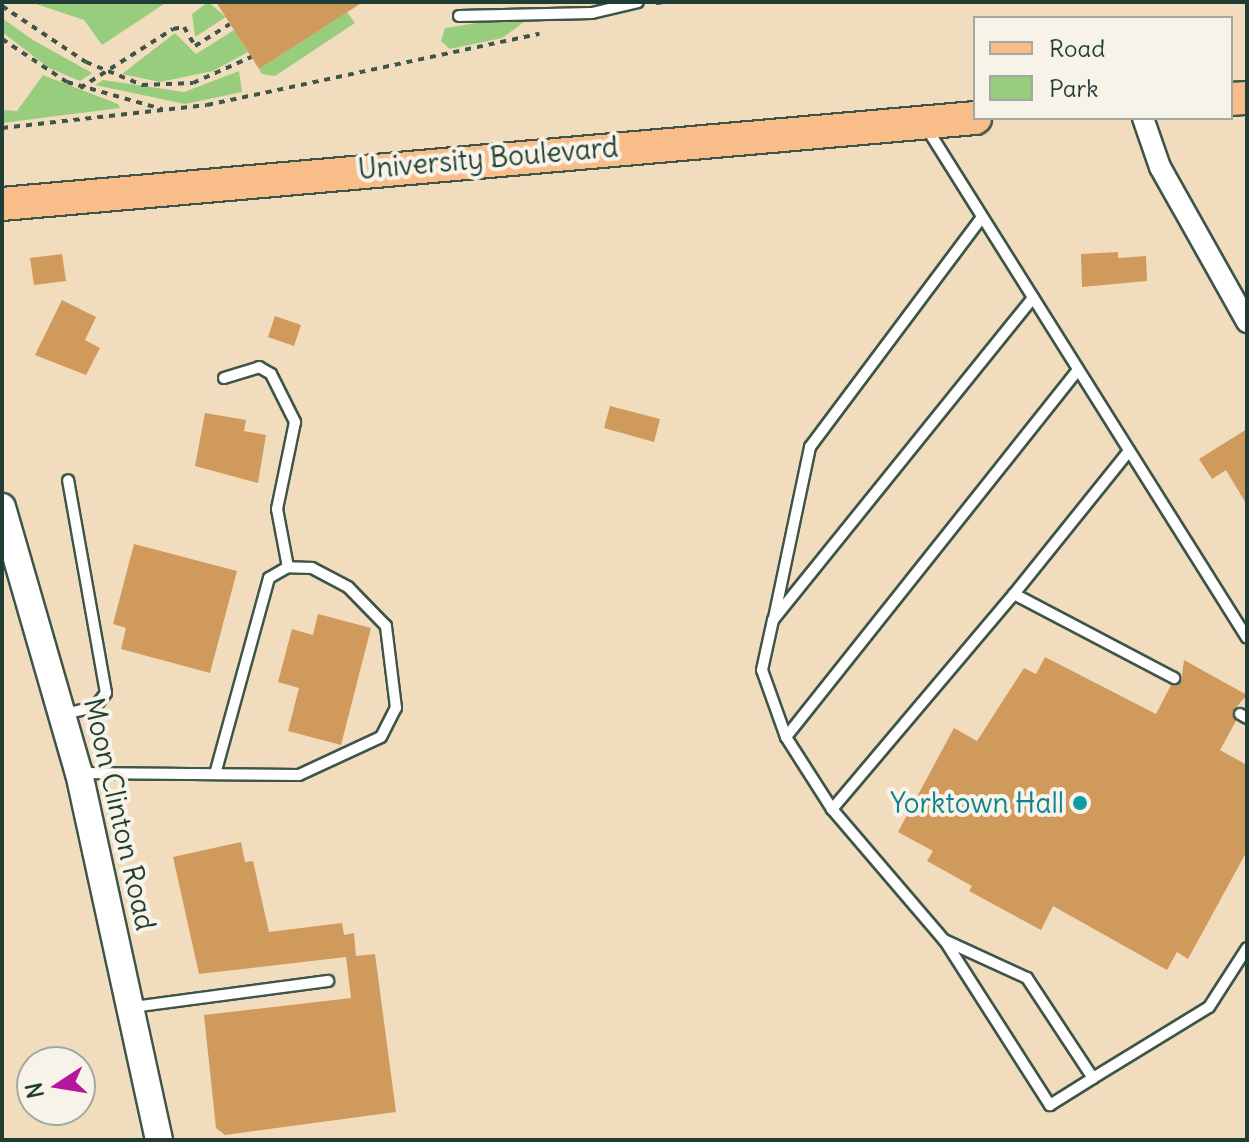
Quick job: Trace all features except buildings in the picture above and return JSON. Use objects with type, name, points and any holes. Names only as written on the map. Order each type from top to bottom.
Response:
[{"type":"main road","name":"University Boulevard","points":[[2,204],[973,118]]},
{"type":"street","points":[[1144,120],[1160,167],[1247,322]]},
{"type":"street","name":"Moon Clinton Road","points":[[2,507],[79,773],[133,1007],[159,1140]]},
{"type":"lane","points":[[459,16],[592,13],[638,2]]},
{"type":"lane","points":[[922,122],[1247,638]]},
{"type":"lane","points":[[982,217],[810,447],[762,670],[786,737],[832,809],[944,940],[1050,1105],[1209,1007],[1247,948]]},
{"type":"lane","points":[[773,620],[1033,298]]},
{"type":"lane","points":[[224,378],[250,367],[271,374],[295,422],[277,509],[288,567]]},
{"type":"lane","points":[[786,737],[1078,370]]},
{"type":"lane","points":[[832,809],[1014,594],[1129,451]]},
{"type":"lane","points":[[64,714],[95,707],[106,693],[68,480]]},
{"type":"lane","points":[[79,773],[299,775],[381,737],[396,708],[386,626],[348,587],[312,568],[288,567],[269,578],[215,774]]},
{"type":"lane","points":[[1014,594],[1174,678]]},
{"type":"lane","points":[[944,940],[1027,978],[1093,1078]]},
{"type":"lane","points":[[133,1007],[328,981]]},
{"type":"path","points":[[2,6],[105,72],[176,86],[251,57]]},
{"type":"path","points":[[80,88],[173,29],[184,27],[195,46],[230,24]]},
{"type":"path","points":[[2,128],[169,110],[546,31]]},
{"type":"path","points":[[2,39],[80,88],[169,110]]},
{"type":"green space","points":[[30,2],[167,2],[102,45],[84,20]]},
{"type":"green space","points":[[208,2],[226,17],[195,37],[192,14]]},
{"type":"green space","points":[[347,12],[355,23],[275,76],[262,74],[259,69]]},
{"type":"green space","points":[[515,17],[524,22],[502,38],[450,49],[441,41],[445,28]]},
{"type":"green space","points":[[2,18],[33,40],[92,73],[80,81],[49,68],[2,32]]},
{"type":"green space","points":[[234,30],[248,52],[213,71],[160,82],[122,74],[175,33],[196,54]]},
{"type":"green space","points":[[239,71],[242,92],[185,104],[95,85],[103,80],[184,92]]},
{"type":"green space","points":[[43,75],[118,104],[120,108],[2,123],[2,110],[17,111]]},
{"type":"place","name":"Yorktown Hall","points":[[1080,803]]}]
